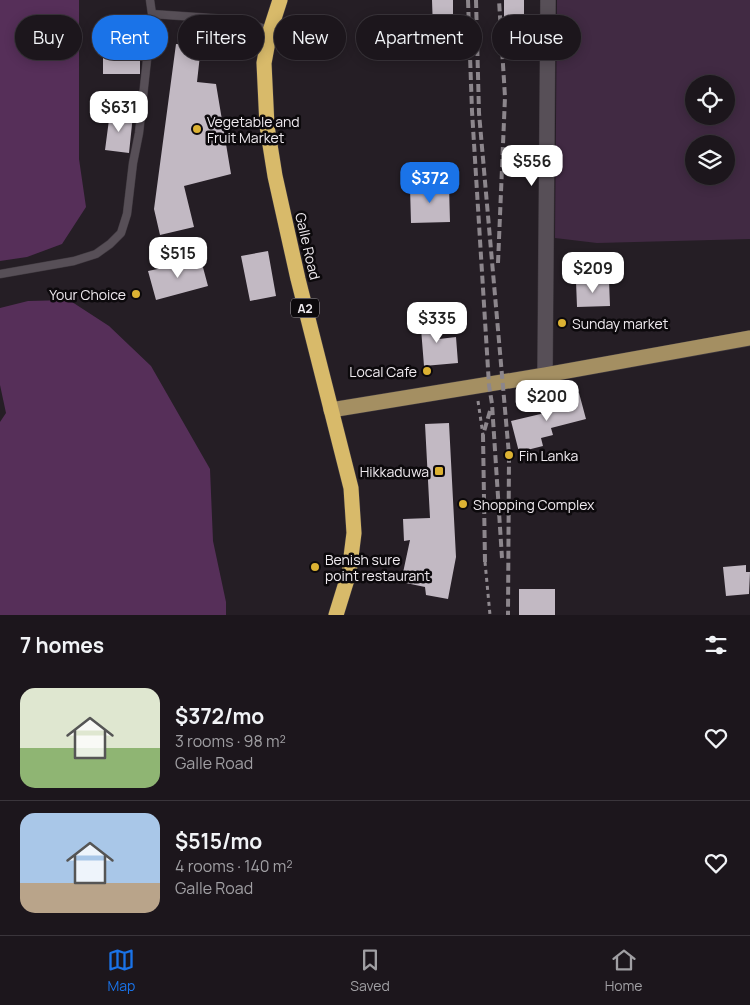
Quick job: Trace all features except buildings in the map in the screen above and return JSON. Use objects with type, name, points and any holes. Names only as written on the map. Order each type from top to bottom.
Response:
[{"type":"highway","name":"Galle Road","points":[[280,0],[270,31],[264,63],[267,126],[275,176],[294,260],[351,488],[354,532],[349,573],[336,615]]},
{"type":"main road","points":[[331,410],[545,375],[750,338]]},
{"type":"street","points":[[545,375],[548,0]]},
{"type":"lane","points":[[0,274],[74,261],[96,254],[110,244],[120,233],[127,214],[133,163],[140,133],[152,14],[150,0]]},
{"type":"lane","points":[[152,14],[240,20],[270,31]]},
{"type":"path","points":[[475,387],[483,435]]},
{"type":"path","points":[[485,562],[490,615]]},
{"type":"shaded area","points":[[0,0],[79,0],[79,15],[15,15],[15,60],[79,60],[79,159],[86,207],[62,244],[27,257],[0,261]]},
{"type":"shaded area","points":[[557,0],[750,0],[750,239],[597,243],[555,238],[556,60],[581,60],[581,15],[557,15]]},
{"type":"shaded area","points":[[69,300],[109,326],[151,366],[210,469],[213,541],[226,602],[226,615],[0,615],[0,422],[6,413],[0,385],[0,308],[28,301]]},
{"type":"railway","points":[[468,0],[472,111],[502,558]]},
{"type":"railway","points":[[476,0],[479,113],[509,455],[508,615]]},
{"type":"railway","points":[[498,263],[505,97],[499,0]]},
{"type":"railway","points":[[485,562],[483,435],[490,411]]},
{"type":"place","name":"Vegetable and Fruit Market","points":[[197,129]]},
{"type":"place","name":"Your Choice","points":[[136,294]]},
{"type":"place","name":"Sunday market","points":[[562,323]]},
{"type":"place","name":"Local Cafe","points":[[427,371]]},
{"type":"place","name":"Fin Lanka","points":[[509,455]]},
{"type":"place","name":"Hikkaduwa","points":[[439,471]]},
{"type":"place","name":"Shopping Complex","points":[[463,504]]},
{"type":"place","name":"Benish sure point restaurant","points":[[315,567]]}]
